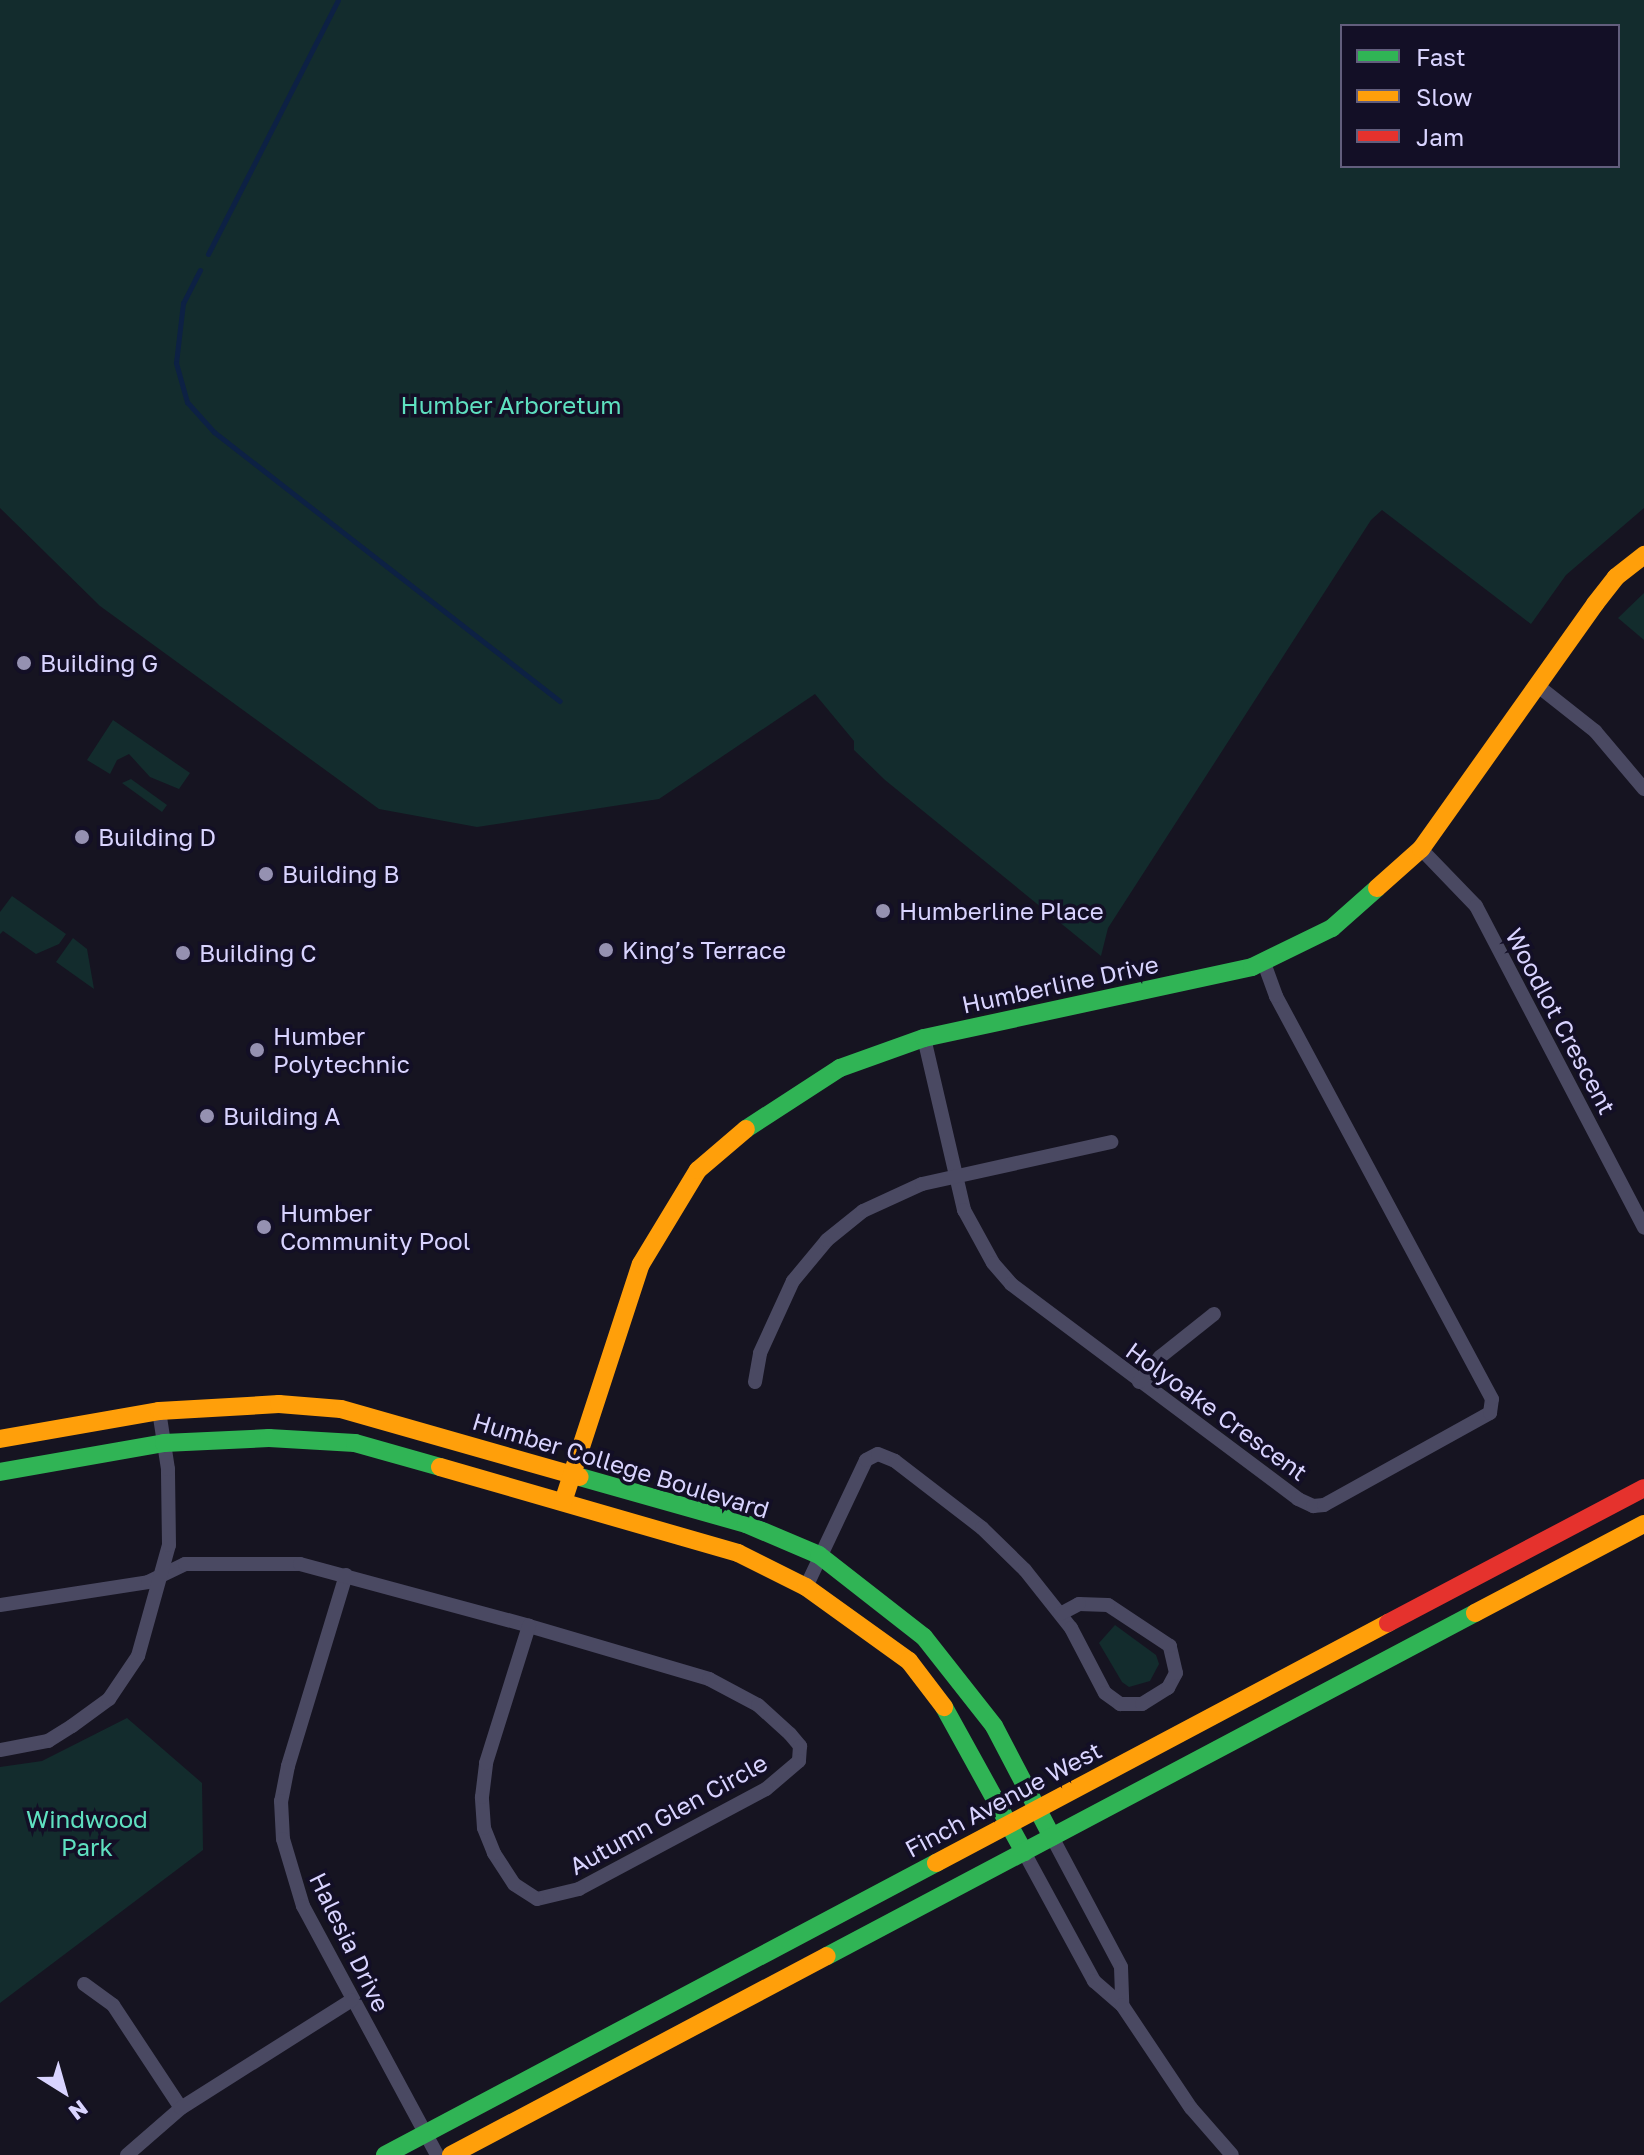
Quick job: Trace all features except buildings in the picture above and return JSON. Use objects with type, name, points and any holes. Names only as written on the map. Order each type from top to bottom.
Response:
[{"type":"street","name":"Humberline Drive","points":[[563,1502],[641,1264],[698,1170],[767,1111],[840,1068],[924,1038],[1263,961],[1332,928],[1421,849],[1616,577],[1644,555]]},
{"type":"street","points":[[1538,686],[1595,731],[1644,789]]},
{"type":"street","name":"Woodlot Crescent","points":[[1421,849],[1476,906],[1644,1228]]},
{"type":"street","name":"Holyoake Crescent","points":[[924,1038],[955,1176],[972,1230],[1011,1284],[1139,1382],[1313,1506],[1490,1413],[1492,1399],[1276,996],[1263,961]]},
{"type":"street","points":[[755,1382],[760,1353],[793,1281],[827,1240],[897,1193],[955,1176],[1111,1142]]},
{"type":"street","points":[[1139,1382],[1160,1357],[1214,1314]]},
{"type":"street","name":"Humber College Boulevard","points":[[0,1439],[159,1411],[279,1404],[341,1409],[746,1524],[819,1555],[913,1627],[968,1688],[1037,1808],[1121,1967],[1122,2005]]},
{"type":"street","points":[[0,1750],[48,1741],[109,1699],[147,1637],[162,1575],[170,1521],[159,1411]]},
{"type":"street","name":"Humber College Boulevard","points":[[0,1472],[164,1443],[269,1438],[355,1443],[738,1553],[806,1587],[909,1661],[923,1676],[955,1721],[1094,1981],[1122,2005],[1191,2108],[1232,2155]]},
{"type":"street","points":[[806,1587],[866,1460],[878,1454],[895,1461],[982,1528],[1060,1614],[1105,1693],[1120,1704],[1142,1704],[1168,1688],[1176,1673],[1170,1646],[1108,1605],[1079,1604],[1060,1614]]},
{"type":"street","name":"Finch Avenue West","points":[[385,2155],[1644,1488]]},
{"type":"street","points":[[451,2155],[1644,1524]]},
{"type":"street","name":"Autumn Glen Circle","points":[[0,1605],[148,1582],[185,1564],[245,1561],[300,1564],[529,1626],[709,1679],[738,1692],[790,1734],[800,1746],[799,1761],[766,1789],[592,1882],[557,1897],[537,1899],[514,1884],[494,1853],[484,1828],[482,1797],[486,1763],[529,1626]]},
{"type":"street","points":[[1482,1574],[1499,1601]]},
{"type":"street","name":"Halesia Drive","points":[[346,1575],[288,1766],[280,1818],[303,1906],[437,2155]]},
{"type":"street","points":[[84,1984],[113,2005],[181,2108]]},
{"type":"street","points":[[127,2155],[181,2108],[352,2000]]},
{"type":"green space","name":"Humber Arboretum","points":[[0,0],[1644,0],[1644,508],[1566,575],[1531,624],[1382,510],[1371,520],[1108,928],[1101,956],[885,780],[854,750],[854,741],[815,694],[659,799],[477,827],[379,809],[100,606],[0,508]]},
{"type":"green space","points":[[1644,593],[1644,640],[1618,618]]},
{"type":"green space","points":[[113,720],[190,773],[179,789],[150,777],[129,754],[117,760],[110,774],[87,760]]},
{"type":"green space","points":[[131,779],[167,805],[162,812],[122,783]]},
{"type":"green space","points":[[12,896],[66,934],[59,944],[36,954],[3,931],[0,934],[0,912]]},
{"type":"green space","points":[[73,938],[87,949],[94,989],[56,962]]},
{"type":"green space","points":[[1115,1625],[1156,1655],[1159,1664],[1150,1681],[1129,1687],[1122,1682],[1099,1643]]},
{"type":"green space","name":"Windwood Park","points":[[127,1718],[202,1783],[203,1850],[0,2003],[0,1767],[42,1761]]},
{"type":"waterway","points":[[208,254],[338,0]]},
{"type":"waterway","points":[[200,270],[183,303],[176,363],[187,402],[214,432],[560,701]]},
{"type":"traffic: fast","points":[[746,1129],[840,1068],[924,1038],[1252,967],[1332,928],[1377,888]]},
{"type":"traffic: fast","points":[[0,1472],[164,1443],[269,1438],[355,1443],[440,1467]]},
{"type":"traffic: fast","points":[[580,1477],[746,1524],[819,1555],[924,1637],[994,1726],[1052,1837]]},
{"type":"traffic: fast","points":[[827,1956],[1475,1613]]},
{"type":"traffic: fast","points":[[944,1707],[1024,1852]]},
{"type":"traffic: fast","points":[[385,2155],[936,1863]]},
{"type":"traffic: slow","points":[[1377,888],[1421,849],[1595,604],[1616,577],[1644,555]]},
{"type":"traffic: slow","points":[[563,1502],[641,1264],[698,1170],[746,1129]]},
{"type":"traffic: slow","points":[[0,1439],[159,1411],[279,1404],[341,1409],[580,1477]]},
{"type":"traffic: slow","points":[[440,1467],[738,1553],[806,1587],[909,1661],[944,1707]]},
{"type":"traffic: slow","points":[[1475,1613],[1644,1524]]},
{"type":"traffic: slow","points":[[936,1863],[1388,1623]]},
{"type":"traffic: slow","points":[[451,2155],[827,1956]]},
{"type":"traffic: jam","points":[[1388,1623],[1644,1488]]},
{"type":"place","name":"Building G","points":[[24,663]]},
{"type":"place","name":"Building D","points":[[82,837]]},
{"type":"place","name":"Building B","points":[[266,874]]},
{"type":"place","name":"Humberline Place","points":[[883,911]]},
{"type":"place","name":"King’s Terrace","points":[[606,950]]},
{"type":"place","name":"Building C","points":[[183,953]]},
{"type":"place","name":"Humber Polytechnic","points":[[257,1050]]},
{"type":"place","name":"Building A","points":[[207,1116]]},
{"type":"place","name":"Humber Community Pool","points":[[264,1227]]}]
